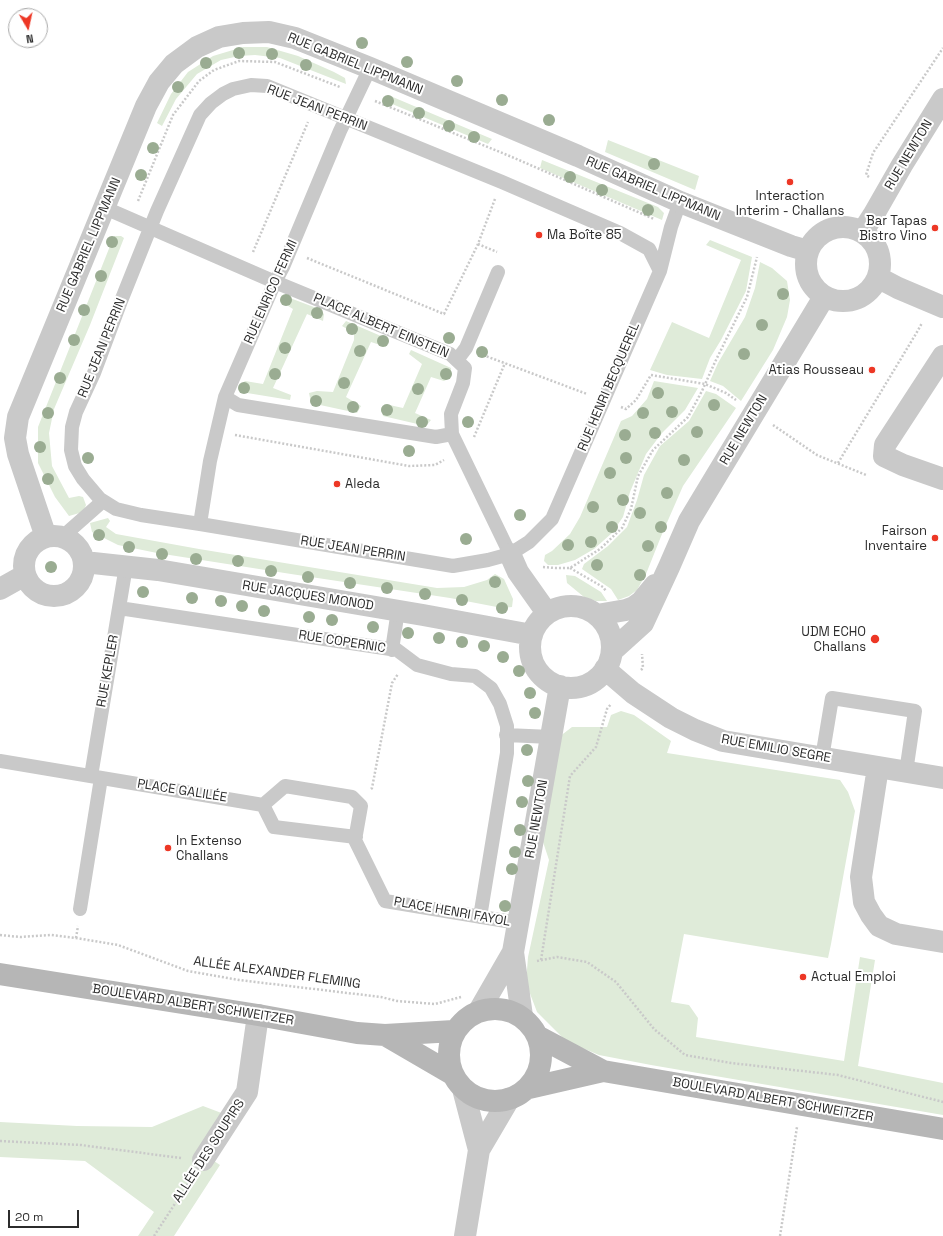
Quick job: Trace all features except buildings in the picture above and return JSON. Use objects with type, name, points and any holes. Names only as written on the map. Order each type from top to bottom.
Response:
[{"type":"main road","name":"BOULEVARD ALBERT SCHWEITZER","points":[[0,974],[258,1015],[357,1033],[385,1035],[454,1031]]},
{"type":"main road","points":[[471,1004],[509,1009],[522,1016],[539,1037],[542,1055],[538,1072],[529,1088],[520,1095],[509,1099],[493,1101],[477,1098],[458,1081],[448,1060],[449,1045],[454,1031],[465,1019],[471,1004]]},
{"type":"main road","name":"BOULEVARD ALBERT SCHWEITZER","points":[[385,1035],[458,1081]]},
{"type":"main road","name":"BOULEVARD ALBERT SCHWEITZER","points":[[539,1037],[603,1071],[943,1129]]},
{"type":"main road","name":"BOULEVARD ALBERT SCHWEITZER","points":[[529,1088],[603,1071]]},
{"type":"street","name":"RUE GABRIEL LIPPMANN","points":[[56,537],[18,454],[16,438],[18,417],[146,106],[159,82],[174,64],[197,47],[219,37],[243,33],[269,32],[295,38],[578,156],[680,202],[791,246],[808,251]]},
{"type":"street","name":"RUE NEWTON","points":[[863,231],[943,99]]},
{"type":"street","points":[[842,226],[863,231],[875,243],[881,260],[878,278],[866,294],[845,302],[824,297],[811,284],[805,266],[808,251],[822,232],[842,226]]},
{"type":"street","points":[[878,278],[937,305]]},
{"type":"street","name":"RUE NEWTON","points":[[608,660],[643,623],[670,567],[689,520],[824,297]]},
{"type":"street","points":[[940,365],[885,445],[884,456],[903,465],[943,479]]},
{"type":"street","points":[[56,537],[78,547],[84,562],[82,578],[78,584],[73,590],[58,597],[42,595],[30,586],[23,571],[25,555],[34,542],[56,537]]},
{"type":"street","name":"RUE JACQUES MONOD","points":[[84,562],[158,570],[398,610],[532,635]]},
{"type":"street","name":"PLACE ALBERT EINSTEIN","points":[[514,563],[547,613]]},
{"type":"street","name":"RUE NEWTON","points":[[597,615],[626,610],[634,607],[641,602],[670,567]]},
{"type":"street","points":[[0,589],[25,575]]},
{"type":"street","points":[[572,606],[585,608],[597,615],[606,625],[611,638],[608,660],[598,677],[590,683],[570,687],[560,686],[546,679],[535,666],[530,651],[532,635],[538,623],[547,613],[559,607],[572,606]]},
{"type":"street","name":"RUE EMILIO SEGRE","points":[[608,660],[625,686],[633,693],[671,718],[722,741],[943,778]]},
{"type":"street","name":"RUE NEWTON","points":[[522,1016],[514,958],[518,923],[560,686]]},
{"type":"street","points":[[878,767],[861,877],[864,902],[878,926],[896,934],[943,942]]},
{"type":"street","name":"RUE NEWTON","points":[[471,1004],[514,958]]},
{"type":"street","name":"ALLÉE DES SOUPIRS","points":[[203,1160],[247,1092],[258,1015]]},
{"type":"street","points":[[458,1081],[479,1150]]},
{"type":"street","points":[[465,1236],[479,1150],[509,1099]]},
{"type":"lane","name":"RUE ENRICO FERMI","points":[[200,524],[210,461],[225,397],[283,267],[343,124],[370,68]]},
{"type":"lane","name":"RUE JEAN PERRIN","points":[[514,563],[488,560],[453,566],[133,514],[116,509],[100,499],[83,479],[74,466],[71,450],[72,427],[76,412],[94,373],[151,228],[200,115],[211,103],[233,89],[251,86],[267,86],[343,124],[364,126],[502,182],[620,233],[649,248],[660,271]]},
{"type":"lane","name":"RUE HENRI BECQUEREL","points":[[514,563],[529,542],[552,519],[660,271],[671,227],[680,202]]},
{"type":"lane","name":"PLACE ALBERT EINSTEIN","points":[[105,208],[275,282],[450,354],[457,360],[465,368],[463,383],[451,414],[452,434],[514,563]]},
{"type":"lane","points":[[457,360],[466,348],[498,272]]},
{"type":"lane","points":[[225,397],[238,405],[436,437],[452,434]]},
{"type":"lane","points":[[56,537],[69,531],[103,501]]},
{"type":"lane","name":"RUE KEPLER","points":[[96,777],[126,566]]},
{"type":"lane","name":"RUE COPERNIC","points":[[119,608],[397,650],[417,665],[451,674],[475,676],[491,688],[500,704],[507,726],[506,753],[480,917]]},
{"type":"lane","points":[[392,650],[398,610]]},
{"type":"lane","points":[[822,758],[832,698],[915,711],[906,772]]},
{"type":"lane","points":[[506,735],[551,737]]},
{"type":"lane","name":"PLACE GALILÉE","points":[[0,761],[263,805]]},
{"type":"lane","points":[[80,909],[96,777]]},
{"type":"lane","points":[[285,786],[352,797],[358,803],[361,806],[356,837],[274,827],[263,805],[285,786]]},
{"type":"lane","name":"PLACE HENRI FAYOL","points":[[356,837],[355,840],[385,901],[518,923]]},
{"type":"path","points":[[888,190],[866,175],[873,153],[943,48]]},
{"type":"path","points":[[364,126],[375,101]]},
{"type":"path","points":[[343,124],[310,117],[253,253],[299,274],[308,258],[444,314],[478,244]]},
{"type":"path","points":[[570,568],[600,549],[622,528],[631,510],[638,476],[653,450],[688,417],[748,297],[757,257],[765,236]]},
{"type":"path","points":[[838,464],[917,332],[937,305]]},
{"type":"path","points":[[466,348],[626,409],[636,400],[651,375],[705,384],[726,393],[817,455],[866,475]]},
{"type":"path","points":[[229,434],[409,466],[435,465],[460,451],[474,437],[505,363]]},
{"type":"path","points":[[514,563],[555,568],[570,568],[603,587],[610,597]]},
{"type":"path","points":[[541,960],[570,776],[596,747],[607,709],[625,686],[643,668],[641,650]]},
{"type":"path","points":[[358,803],[372,788],[392,682],[409,660]]},
{"type":"path","name":"ALLÉE ALEXANDER FLEMING","points":[[0,935],[20,937],[51,935],[118,945],[188,971],[239,980],[382,997],[397,1001],[435,1004],[471,1004]]},
{"type":"path","points":[[514,958],[541,960],[558,957],[587,962],[616,982],[654,1029],[685,1055],[731,1063],[838,1075],[943,1102]]},
{"type":"path","points":[[780,1236],[800,1105]]},
{"type":"path","points":[[0,1141],[81,1145],[203,1160]]},
{"type":"path","name":"ALLÉE DES SOUPIRS","points":[[154,1236],[203,1160]]},
{"type":"green space","points":[[243,47],[267,47],[298,56],[345,78],[346,84],[280,58],[255,55],[239,56],[221,60],[197,74],[176,99],[162,126],[157,123],[171,94],[188,72],[213,56]]},
{"type":"green space","points":[[388,95],[492,139],[488,144],[385,101]]},
{"type":"green space","points":[[608,140],[699,176],[695,190],[605,152]]},
{"type":"green space","points":[[542,160],[658,207],[664,213],[662,220],[540,168]]},
{"type":"green space","points":[[114,236],[121,236],[124,238],[90,325],[54,409],[49,433],[52,466],[69,498],[79,496],[83,497],[86,505],[83,512],[69,516],[55,497],[38,463],[38,427]]},
{"type":"green space","points":[[710,240],[752,257],[746,291],[710,358],[702,379],[667,375],[650,370],[672,322],[709,338],[741,260],[706,245]]},
{"type":"green space","points":[[760,262],[772,268],[787,281],[790,300],[787,317],[773,350],[741,401],[723,386],[710,381],[718,363],[745,317],[755,288]]},
{"type":"green space","points":[[282,295],[319,309],[324,314],[323,321],[307,314],[273,388],[291,395],[290,400],[241,392],[239,386],[245,381],[263,384],[293,309],[280,301]]},
{"type":"green space","points":[[346,321],[388,339],[386,347],[371,342],[346,397],[361,406],[357,413],[311,403],[309,393],[317,391],[333,392],[354,340],[354,333],[342,326]]},
{"type":"green space","points":[[411,350],[451,368],[450,378],[444,381],[431,377],[415,413],[431,420],[426,426],[383,416],[381,408],[385,404],[403,408],[422,364],[409,354]]},
{"type":"green space","points":[[654,381],[698,388],[685,410],[662,433],[646,454],[630,492],[623,517],[612,533],[594,549],[575,560],[558,565],[548,565],[544,561],[545,555],[552,551],[570,534],[580,517],[621,421],[632,416],[647,399]]},
{"type":"green space","points":[[706,391],[716,394],[736,408],[683,486],[646,574],[637,590],[629,596],[618,600],[611,589],[582,569],[584,564],[608,546],[627,527],[644,475],[660,446],[689,421]]},
{"type":"green space","points":[[108,518],[110,521],[106,527],[116,534],[437,588],[464,587],[487,580],[495,574],[504,579],[513,599],[512,607],[502,608],[450,598],[157,553],[118,545],[92,532],[90,523]]},
{"type":"green space","points":[[566,575],[575,576],[601,592],[607,601],[596,601],[584,597],[567,583]]},
{"type":"green space","points":[[621,711],[634,715],[671,741],[667,753],[840,780],[848,792],[855,811],[828,958],[684,934],[671,1002],[689,1005],[698,1018],[696,1037],[844,1061],[860,957],[875,960],[858,1066],[943,1083],[943,1115],[599,1055],[566,1041],[537,1012],[526,983],[528,957],[549,860],[542,839],[559,737],[572,727],[607,727],[611,715]]},
{"type":"green space","points":[[203,1106],[240,1120],[214,1161],[220,1165],[174,1236],[138,1236],[154,1212],[85,1161],[0,1157],[0,1122],[77,1126],[152,1127]]},
{"type":"place","name":"Interaction Interim - Challans","points":[[790,182]]},
{"type":"place","name":"Bar Tapas Bistro Vino","points":[[935,228]]},
{"type":"place","name":"Ma Boîte 85","points":[[539,235]]},
{"type":"place","name":"Atias Rousseau","points":[[872,370]]},
{"type":"place","name":"Aleda","points":[[337,484]]},
{"type":"place","name":"Fairson Inventaire","points":[[935,538]]},
{"type":"place","name":"UDM ECHO Challans","points":[[875,639]]},
{"type":"place","name":"In Extenso Challans","points":[[168,848]]},
{"type":"place","name":"Actual Emploi","points":[[803,977]]}]
